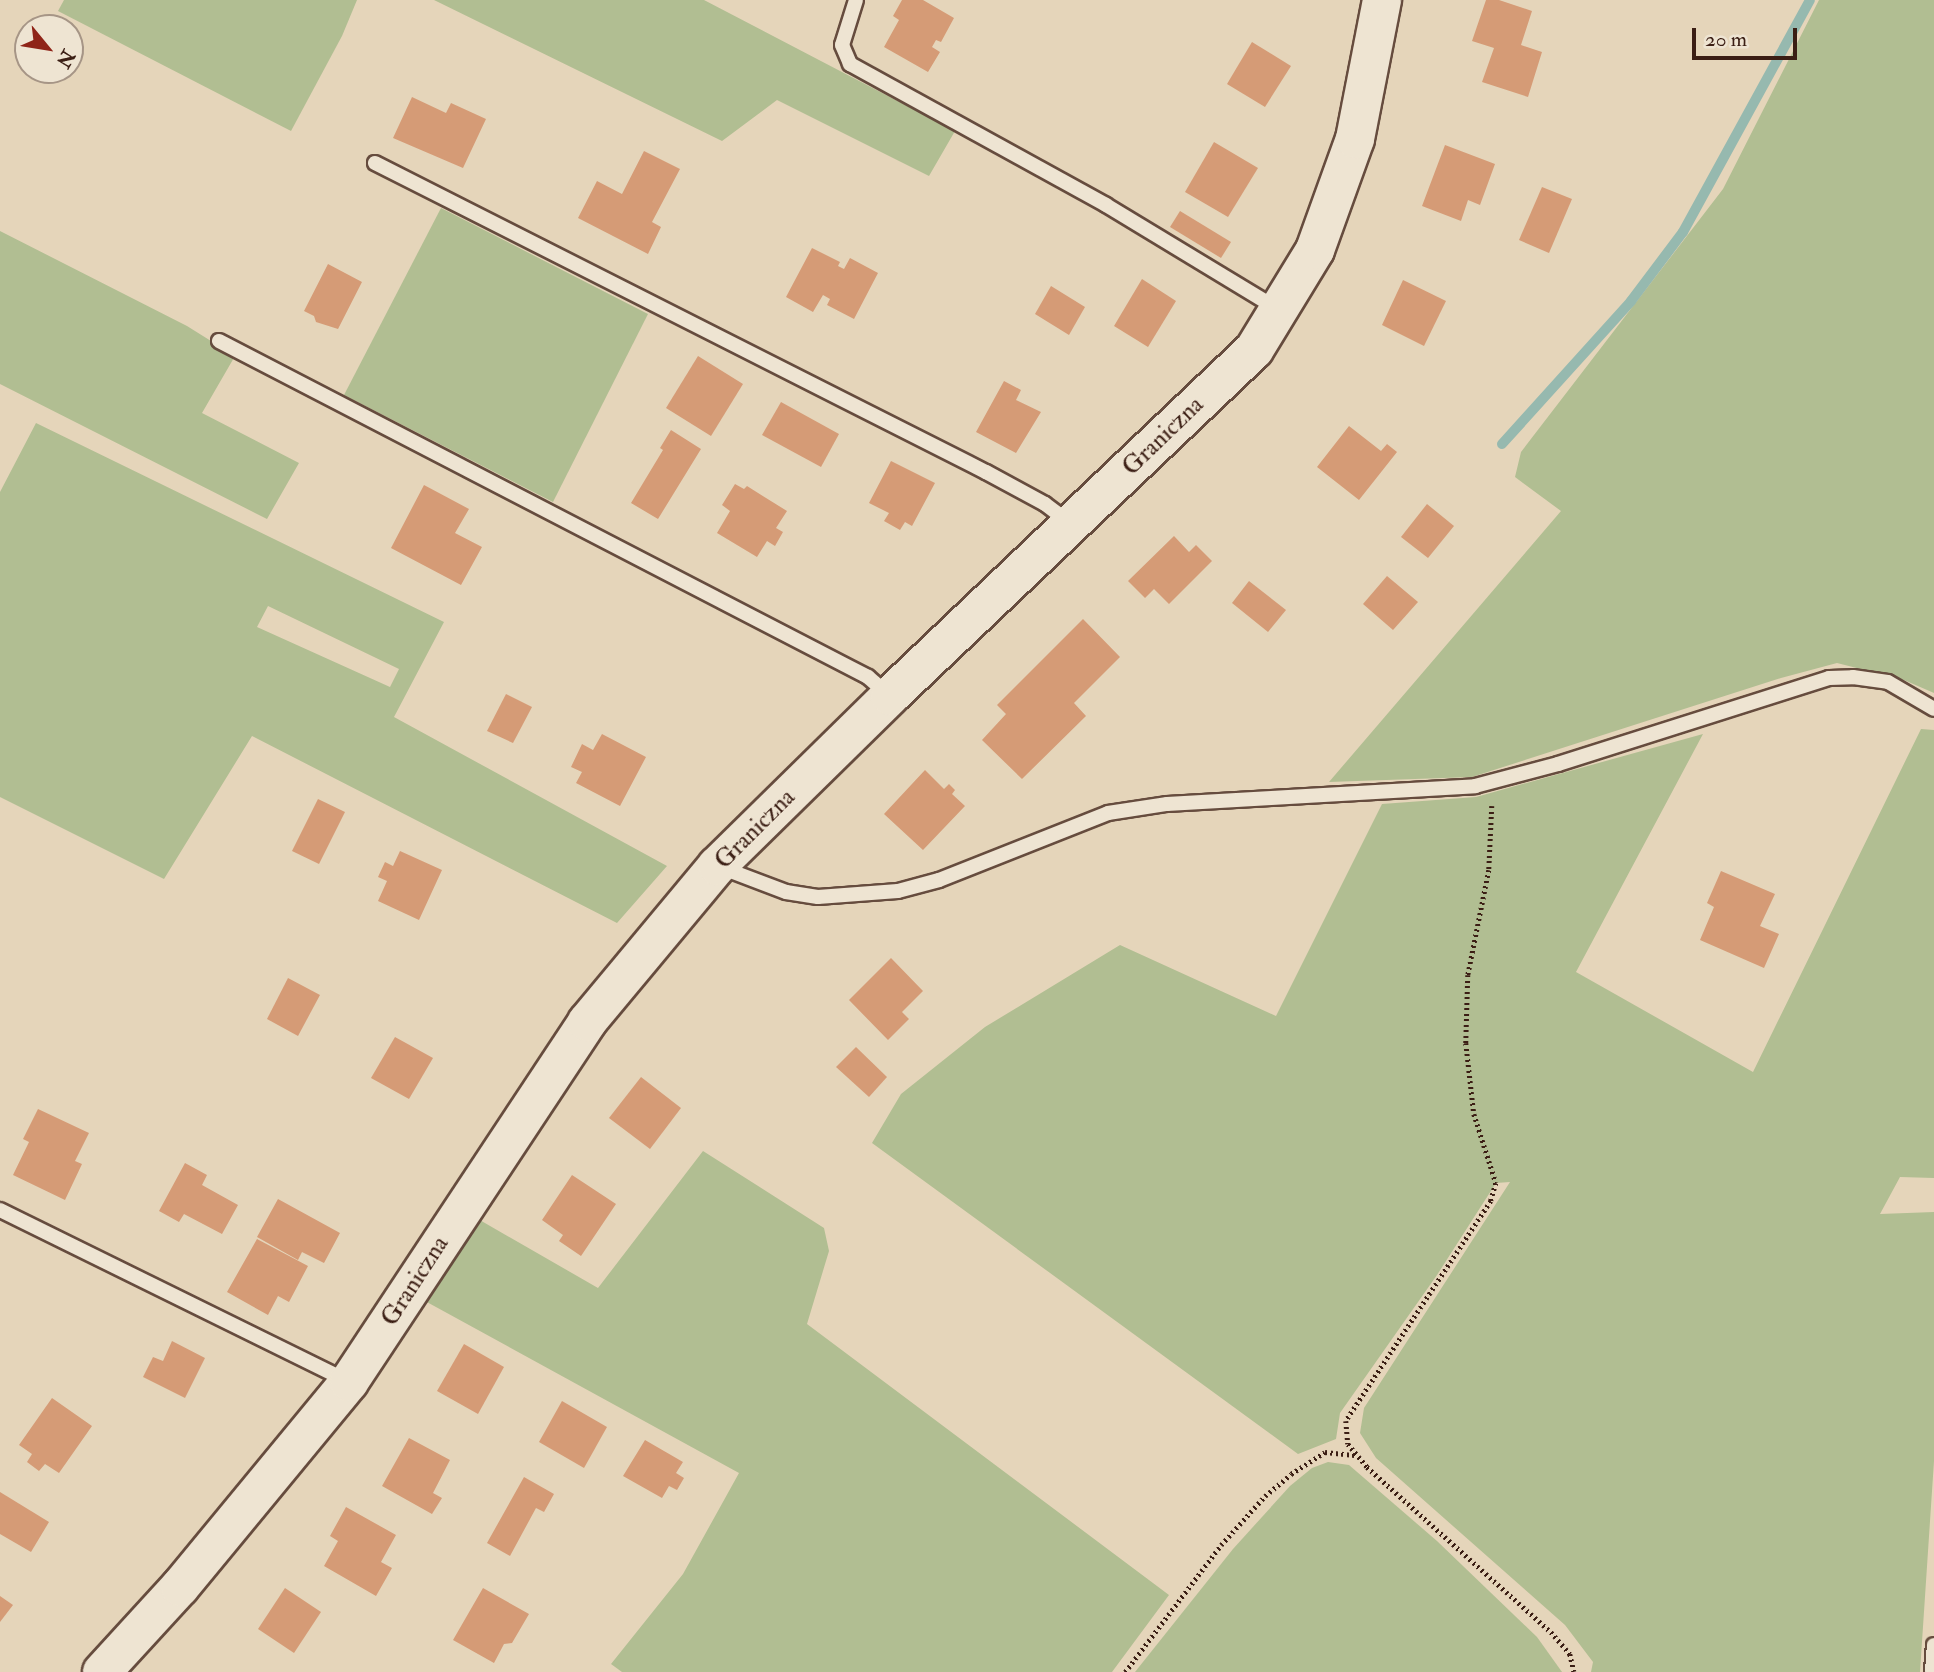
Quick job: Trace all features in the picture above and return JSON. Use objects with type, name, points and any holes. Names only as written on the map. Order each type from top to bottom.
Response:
[{"type":"street","name":"Graniczna","points":[[102,1672],[180,1587],[349,1382],[587,1022],[718,866],[890,696],[1254,350],[1315,250],[1355,139],[1382,0]]},
{"type":"lane","points":[[856,0],[842,45],[850,64],[1107,205],[1278,310]]},
{"type":"lane","points":[[375,163],[986,472],[1045,504],[1071,524]]},
{"type":"lane","points":[[219,341],[868,677],[890,696]]},
{"type":"lane","points":[[718,866],[786,892],[818,897],[887,892],[939,880],[1108,813],[1141,806],[1302,799],[1475,786],[1829,677],[1888,682],[1934,709]]},
{"type":"lane","points":[[0,1210],[349,1382]]},
{"type":"lane","points":[[1932,1672],[1934,1645]]},
{"type":"path","points":[[1491,782],[1494,827],[1480,924],[1468,975],[1466,1043],[1474,1114],[1496,1183],[1492,1201],[1346,1421],[1348,1444],[1356,1455],[1551,1632],[1570,1654],[1574,1672]]},
{"type":"path","points":[[1125,1672],[1221,1545],[1265,1496],[1325,1452],[1356,1455]]},
{"type":"green space","points":[[64,0],[357,0],[342,36],[291,131],[84,24],[84,14],[64,14],[58,11]]},
{"type":"green space","points":[[434,0],[704,0],[955,131],[929,176],[777,100],[722,141]]},
{"type":"green space","points":[[1819,0],[1934,0],[1934,693],[1904,680],[1837,663],[1781,678],[1472,777],[1329,782],[1561,511],[1515,477],[1521,452],[1723,189]]},
{"type":"green space","points":[[441,208],[648,314],[553,502],[344,395]]},
{"type":"green space","points":[[0,231],[187,326],[235,356],[202,413],[299,463],[267,519],[0,384]]},
{"type":"green space","points":[[36,423],[444,622],[394,717],[667,866],[617,923],[252,736],[164,879],[0,797],[0,492]],"holes":[[[268,606],[399,669],[390,687],[257,627]]]},
{"type":"green space","points":[[1921,729],[1934,730],[1934,1178],[1900,1177],[1880,1214],[1934,1212],[1934,1461],[1920,1672],[1591,1672],[1593,1662],[1565,1625],[1376,1458],[1360,1433],[1364,1408],[1510,1182],[1496,1183],[1437,1275],[1340,1413],[1336,1439],[1298,1454],[872,1143],[901,1094],[985,1027],[1120,945],[1276,1016],[1382,804],[1476,797],[1703,734],[1576,972],[1753,1072]]},
{"type":"green space","points":[[703,1151],[824,1228],[829,1251],[807,1324],[1169,1595],[1112,1672],[622,1672],[611,1664],[683,1574],[739,1473],[425,1301],[478,1219],[598,1288]]},
{"type":"green space","points":[[1328,1462],[1349,1465],[1437,1541],[1537,1637],[1562,1672],[1135,1672],[1233,1549],[1290,1486],[1312,1468]]},
{"type":"building","points":[[902,0],[923,0],[954,18],[941,42],[936,40],[932,47],[940,52],[928,72],[884,47],[899,20],[893,16]]},
{"type":"building","points":[[1486,0],[1499,0],[1532,11],[1521,45],[1542,52],[1528,97],[1482,82],[1494,48],[1472,41]]},
{"type":"building","points":[[1252,42],[1291,66],[1265,107],[1227,84]]},
{"type":"building","points":[[412,97],[446,113],[451,103],[486,119],[463,168],[393,138]]},
{"type":"building","points":[[1214,142],[1258,168],[1228,217],[1185,192]]},
{"type":"building","points":[[1445,145],[1495,164],[1480,205],[1468,200],[1461,221],[1422,206]]},
{"type":"building","points":[[644,151],[680,169],[652,222],[661,227],[648,254],[578,218],[597,181],[622,194]]},
{"type":"building","points":[[1542,187],[1572,199],[1549,253],[1519,240]]},
{"type":"building","points":[[1180,211],[1231,242],[1221,258],[1170,227]]},
{"type":"building","points":[[812,248],[840,262],[838,266],[844,269],[850,258],[878,273],[854,319],[827,305],[830,299],[823,295],[813,312],[786,297]]},
{"type":"building","points":[[328,264],[362,282],[338,329],[316,322],[314,316],[304,311]]},
{"type":"building","points":[[1142,279],[1176,301],[1148,347],[1114,326]]},
{"type":"building","points":[[1403,280],[1446,301],[1424,346],[1382,325]]},
{"type":"building","points":[[1051,286],[1085,307],[1069,335],[1035,314]]},
{"type":"building","points":[[698,356],[743,384],[711,436],[666,408]]},
{"type":"building","points":[[1004,381],[1021,390],[1016,400],[1041,412],[1016,453],[976,432]]},
{"type":"building","points":[[781,402],[839,434],[821,467],[762,435]]},
{"type":"building","points":[[1349,426],[1381,451],[1387,444],[1397,452],[1359,500],[1317,467]]},
{"type":"building","points":[[671,430],[701,449],[658,519],[631,503],[663,450],[660,448]]},
{"type":"building","points":[[891,461],[935,483],[912,526],[905,522],[900,530],[884,521],[889,513],[869,503]]},
{"type":"building","points":[[735,484],[744,489],[747,486],[787,511],[776,528],[783,532],[775,546],[767,541],[757,557],[717,533],[730,511],[722,505]]},
{"type":"building","points":[[424,485],[469,509],[455,533],[482,547],[461,585],[391,548]]},
{"type":"building","points":[[1427,504],[1454,526],[1428,558],[1401,537]]},
{"type":"building","points":[[1174,536],[1189,552],[1196,545],[1212,561],[1169,604],[1154,589],[1145,598],[1128,581]]},
{"type":"building","points":[[1387,576],[1418,602],[1393,630],[1363,604]]},
{"type":"building","points":[[1249,581],[1286,610],[1268,632],[1232,603]]},
{"type":"building","points":[[1083,619],[1120,657],[1074,703],[1086,716],[1022,779],[982,740],[1006,714],[997,705]]},
{"type":"building","points":[[506,694],[532,707],[513,743],[487,731]]},
{"type":"building","points":[[602,734],[646,757],[620,806],[576,783],[582,772],[571,767],[582,744],[593,750]]},
{"type":"building","points":[[925,770],[944,789],[949,784],[955,790],[952,794],[965,806],[923,850],[884,814]]},
{"type":"building","points":[[318,799],[345,812],[319,864],[292,851]]},
{"type":"building","points":[[400,851],[442,870],[419,920],[378,901],[387,881],[378,877],[385,862],[393,866]]},
{"type":"building","points":[[1721,871],[1775,894],[1760,926],[1779,934],[1764,968],[1700,940],[1714,907],[1707,903]]},
{"type":"building","points":[[891,958],[923,991],[902,1012],[909,1019],[888,1040],[849,1000]]},
{"type":"building","points":[[288,978],[320,995],[298,1036],[267,1019]]},
{"type":"building","points":[[395,1037],[433,1058],[409,1099],[371,1078]]},
{"type":"building","points":[[856,1047],[887,1077],[869,1097],[836,1067]]},
{"type":"building","points":[[641,1077],[681,1108],[650,1149],[609,1118]]},
{"type":"building","points":[[38,1109],[89,1133],[75,1161],[82,1164],[65,1200],[13,1175],[29,1142],[23,1139]]},
{"type":"building","points":[[185,1163],[207,1175],[202,1185],[238,1205],[222,1234],[184,1214],[179,1222],[159,1211]]},
{"type":"building","points":[[572,1175],[616,1204],[581,1256],[559,1241],[563,1235],[542,1220]]},
{"type":"building","points":[[278,1199],[340,1233],[324,1263],[302,1252],[298,1260],[257,1237]]},
{"type":"building","points":[[257,1239],[308,1266],[289,1302],[278,1296],[268,1315],[227,1292]]},
{"type":"building","points":[[172,1341],[205,1358],[185,1398],[143,1377],[153,1357],[163,1361]]},
{"type":"building","points":[[464,1344],[504,1367],[478,1414],[437,1391]]},
{"type":"building","points":[[52,1398],[92,1426],[59,1473],[45,1464],[39,1471],[27,1462],[32,1454],[19,1445]]},
{"type":"building","points":[[562,1401],[607,1427],[584,1468],[539,1442]]},
{"type":"building","points":[[409,1438],[450,1460],[433,1493],[442,1498],[432,1514],[382,1486]]},
{"type":"building","points":[[645,1440],[683,1462],[676,1473],[684,1478],[677,1490],[669,1486],[662,1498],[623,1476]]},
{"type":"building","points":[[524,1477],[554,1494],[544,1512],[536,1508],[510,1556],[487,1543]]},
{"type":"building","points":[[0,1492],[49,1522],[31,1552],[0,1534]]},
{"type":"building","points":[[346,1507],[396,1535],[381,1562],[392,1568],[376,1596],[324,1566],[338,1541],[330,1536]]},
{"type":"building","points":[[285,1588],[321,1612],[294,1653],[258,1629]]},
{"type":"building","points":[[483,1588],[529,1614],[512,1643],[504,1644],[494,1663],[453,1640]]},
{"type":"building","points":[[0,1596],[13,1605],[0,1622]]},
{"type":"waterway","points":[[1502,444],[1631,301],[1683,232],[1810,0]]}]
